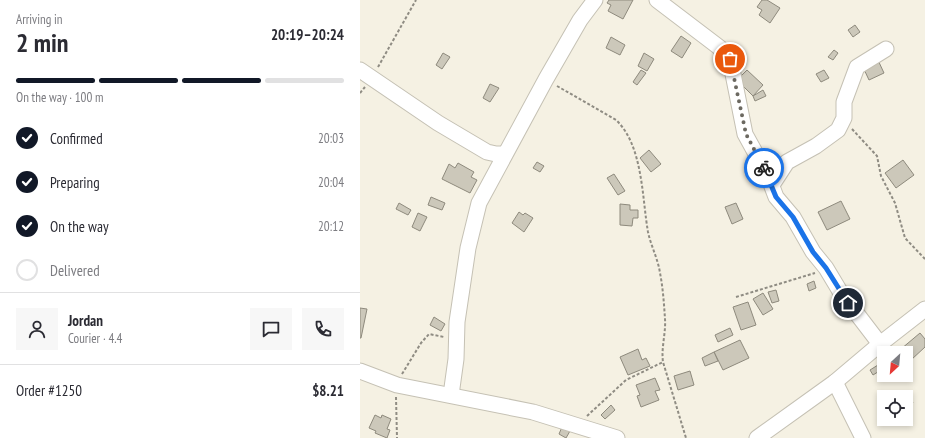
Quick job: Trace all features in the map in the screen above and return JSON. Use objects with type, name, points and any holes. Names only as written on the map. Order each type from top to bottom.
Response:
[{"type":"street","points":[[451,396],[456,358],[457,322],[473,226],[479,203],[546,79],[580,20],[595,0]]},
{"type":"street","points":[[657,0],[724,51],[730,59],[746,134],[772,185],[776,197],[793,217],[813,252],[826,268],[841,293],[880,344]]},
{"type":"street","points":[[772,185],[787,162],[816,146],[838,130],[844,118],[844,102],[857,67],[886,49]]},
{"type":"street","points":[[366,74],[438,123],[487,152],[505,154]]},
{"type":"street","points":[[758,438],[835,382],[925,309]]},
{"type":"street","points":[[360,371],[397,385],[518,409],[579,425],[617,438]]},
{"type":"street","points":[[835,382],[863,438]]},
{"type":"path","points":[[366,74],[416,0]]},
{"type":"path","points":[[546,79],[616,120],[623,126],[633,144],[643,193],[649,234],[660,273],[665,320],[662,355],[663,362],[686,438]]},
{"type":"path","points":[[844,118],[850,127],[877,156],[881,176],[895,203],[905,238],[925,259]]},
{"type":"path","points":[[736,298],[807,276],[826,268]]},
{"type":"path","points":[[397,438],[397,385],[421,343],[430,334],[443,338],[450,326],[457,322]]},
{"type":"path","points":[[579,425],[626,380],[663,362]]},
{"type":"building","points":[[609,0],[633,0],[623,19],[608,11],[611,5],[607,3]]},
{"type":"building","points":[[762,0],[767,0],[780,8],[770,23],[759,15],[762,10],[757,7]]},
{"type":"building","points":[[855,25],[860,32],[853,37],[848,30]]},
{"type":"building","points":[[681,36],[691,43],[682,58],[671,51]]},
{"type":"building","points":[[611,37],[625,45],[620,55],[606,48]]},
{"type":"building","points":[[834,50],[838,53],[833,60],[828,57]]},
{"type":"building","points":[[443,53],[450,57],[442,69],[436,65]]},
{"type":"building","points":[[644,53],[654,59],[647,71],[638,66]]},
{"type":"building","points":[[877,58],[884,73],[869,80],[862,65]]},
{"type":"building","points":[[641,70],[646,73],[637,85],[633,82]]},
{"type":"building","points":[[747,70],[763,85],[753,96],[737,80]]},
{"type":"building","points":[[824,70],[829,78],[821,82],[816,74]]},
{"type":"building","points":[[490,84],[499,88],[490,102],[483,98]]},
{"type":"building","points":[[763,90],[766,96],[755,101],[753,96]]},
{"type":"building","points":[[649,150],[661,164],[651,172],[640,158]]},
{"type":"building","points":[[903,160],[914,175],[896,188],[885,173]]},
{"type":"building","points":[[537,162],[544,166],[540,172],[533,168]]},
{"type":"building","points":[[458,163],[474,172],[471,177],[477,180],[470,193],[442,179],[449,164],[455,168]]},
{"type":"building","points":[[614,174],[625,191],[618,195],[607,178]]},
{"type":"building","points":[[431,197],[445,203],[442,210],[428,205]]},
{"type":"building","points":[[841,201],[850,219],[827,230],[818,212]]},
{"type":"building","points":[[399,203],[411,210],[408,215],[396,209]]},
{"type":"building","points":[[736,203],[743,219],[732,224],[725,207]]},
{"type":"building","points":[[620,204],[630,205],[630,210],[638,210],[638,218],[633,218],[632,226],[620,225]]},
{"type":"building","points":[[519,212],[523,215],[525,213],[533,218],[524,232],[512,223]]},
{"type":"building","points":[[418,213],[427,217],[420,231],[412,227]]},
{"type":"building","points":[[814,281],[816,288],[809,291],[807,284]]},
{"type":"building","points":[[776,290],[779,301],[772,303],[768,292]]},
{"type":"building","points":[[763,293],[773,309],[763,315],[753,299]]},
{"type":"building","points":[[748,302],[756,325],[741,330],[733,307]]},
{"type":"building","points":[[360,308],[367,309],[361,338],[360,338]]},
{"type":"building","points":[[434,317],[445,324],[441,331],[430,325]]},
{"type":"building","points":[[730,328],[733,335],[718,342],[715,335]]},
{"type":"building","points":[[920,333],[925,339],[925,347],[913,358],[913,346],[905,346]]},
{"type":"building","points":[[740,340],[749,358],[723,370],[714,352]]},
{"type":"building","points":[[638,349],[642,360],[646,358],[650,366],[628,375],[620,357]]},
{"type":"building","points":[[714,352],[718,361],[705,366],[702,358]]},
{"type":"building","points":[[877,366],[877,372],[873,375],[870,370]]},
{"type":"building","points":[[690,371],[694,385],[678,390],[674,376]]},
{"type":"building","points":[[655,378],[660,390],[655,391],[659,400],[641,407],[637,396],[640,395],[636,385]]},
{"type":"building","points":[[611,405],[615,410],[605,419],[601,415]]},
{"type":"building","points":[[375,415],[381,418],[382,415],[391,419],[387,429],[390,430],[387,438],[375,433],[376,431],[369,428]]},
{"type":"building","points":[[562,427],[570,431],[566,438],[559,434]]},
{"type":"way so far","points":[[730,59],[740,115],[751,146],[764,168]]},
{"type":"route","points":[[764,168],[776,197],[793,217],[813,252],[826,268],[848,303]]}]
